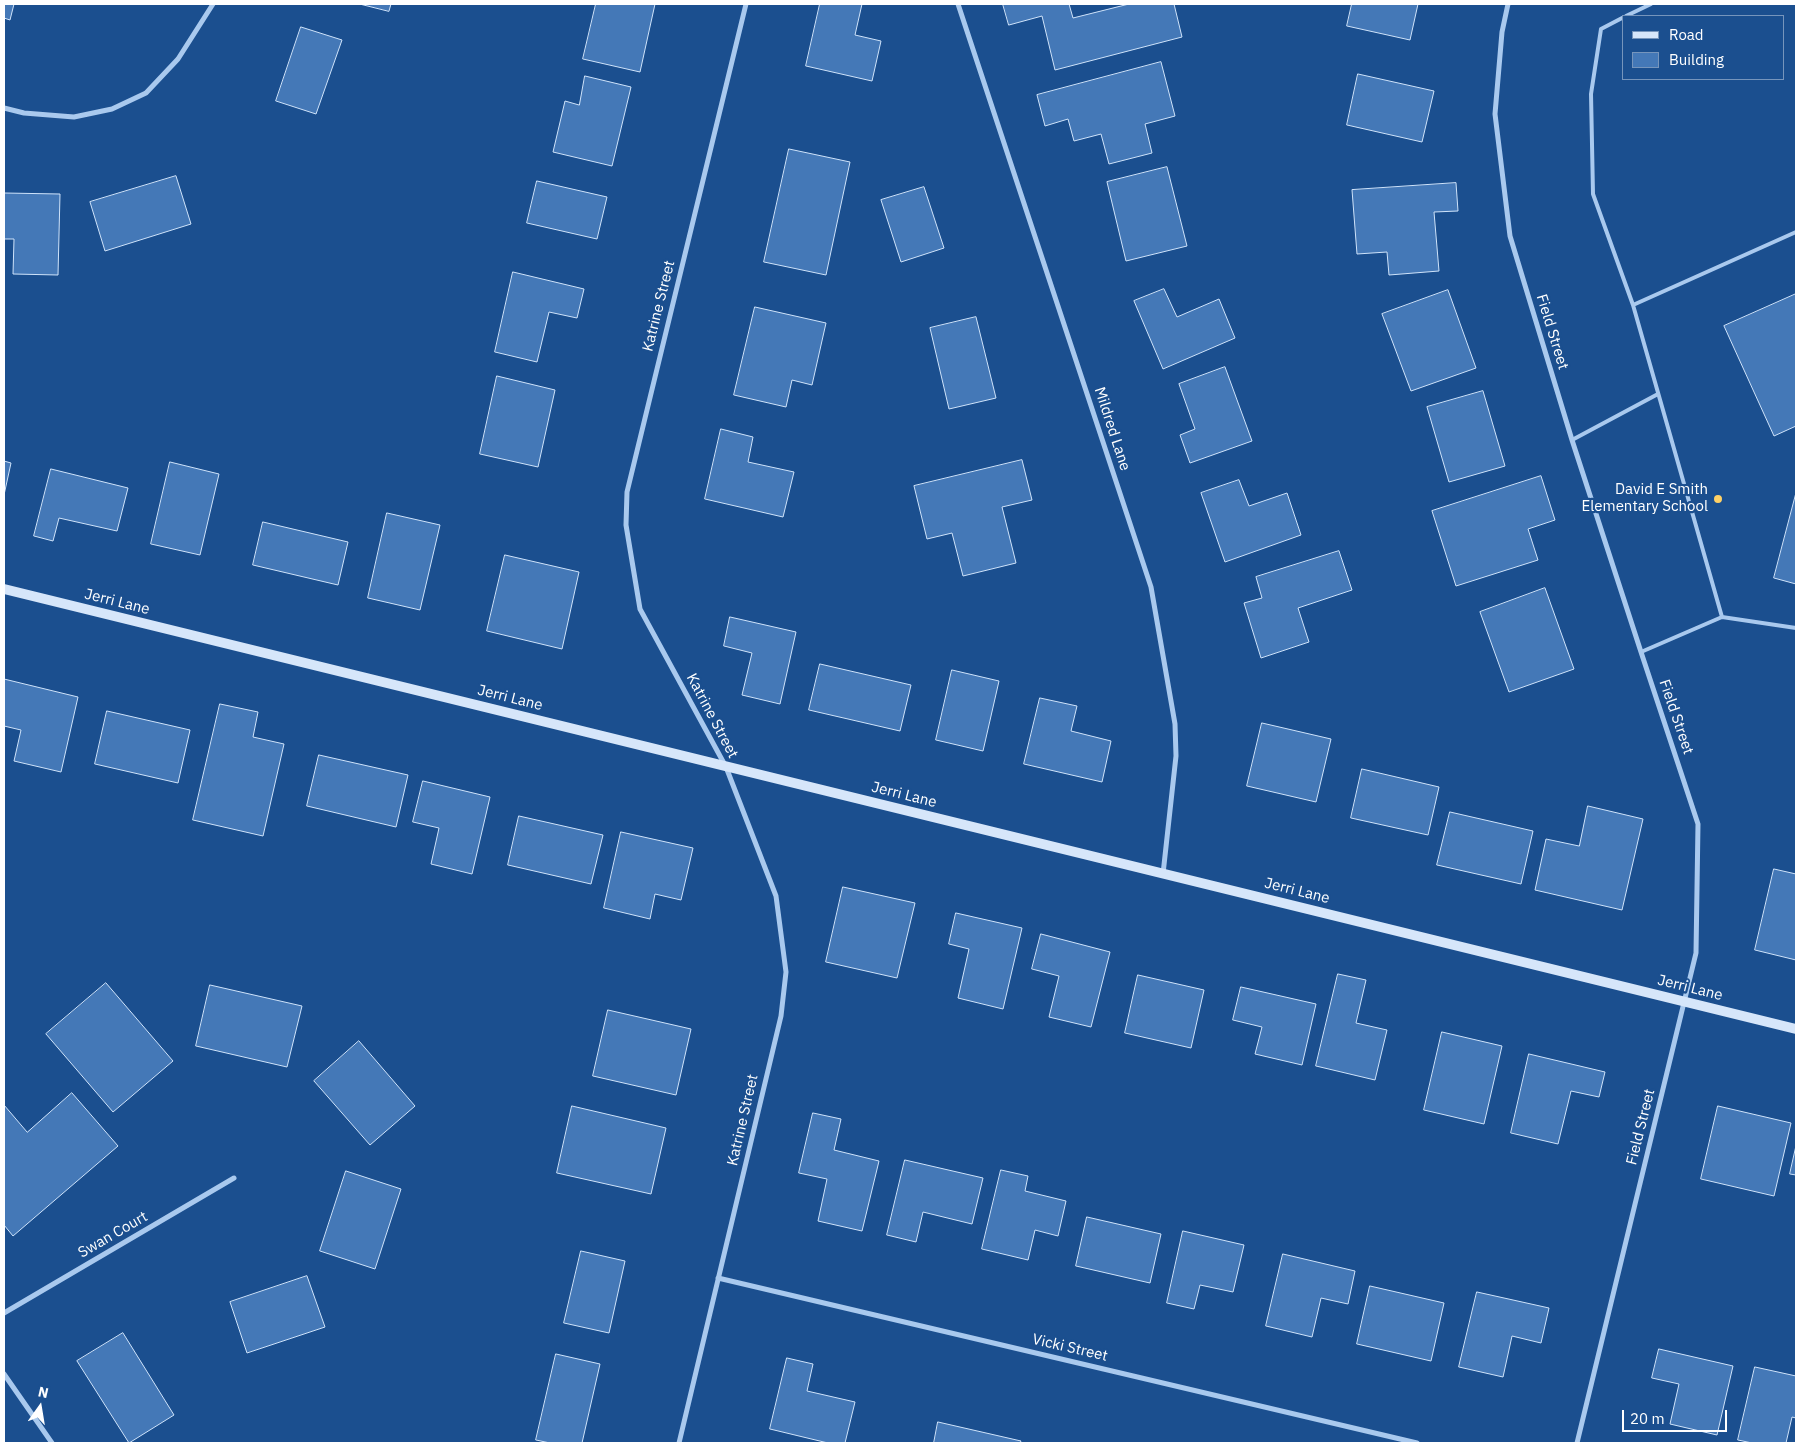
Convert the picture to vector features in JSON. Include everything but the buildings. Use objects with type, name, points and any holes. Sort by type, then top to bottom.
[{"type":"street","points":[[4,108],[24,113],[74,117],[112,109],[146,92],[178,59],[213,4]]},
{"type":"street","name":"Katrine Street","points":[[679,1443],[781,1016],[786,972],[776,896],[726,766],[640,608],[626,524],[626,500],[746,4]]},
{"type":"street","name":"Mildred Lane","points":[[958,4],[1151,587],[1176,724],[1176,756],[1163,874]]},
{"type":"street","name":"Field Street","points":[[1508,4],[1502,32],[1495,114],[1510,236],[1572,440],[1698,824],[1696,953],[1577,1443]]},
{"type":"street","name":"Jerri Lane","points":[[4,589],[1796,1029]]},
{"type":"street","name":"Swan Court","points":[[4,1313],[234,1178]]},
{"type":"street","name":"Vicki Street","points":[[718,1278],[1417,1443]]},
{"type":"street","points":[[4,1374],[52,1443]]},
{"type":"lane","points":[[1629,15],[1651,4]]},
{"type":"lane","points":[[1622,18],[1601,29],[1591,94],[1593,194],[1633,305],[1722,617]]},
{"type":"lane","points":[[1633,305],[1796,232]]},
{"type":"lane","points":[[1572,440],[1658,394]]},
{"type":"lane","points":[[1640,652],[1722,617],[1796,628]]},
{"type":"place","name":"David E Smith Elementary School","points":[[1718,499]]}]
